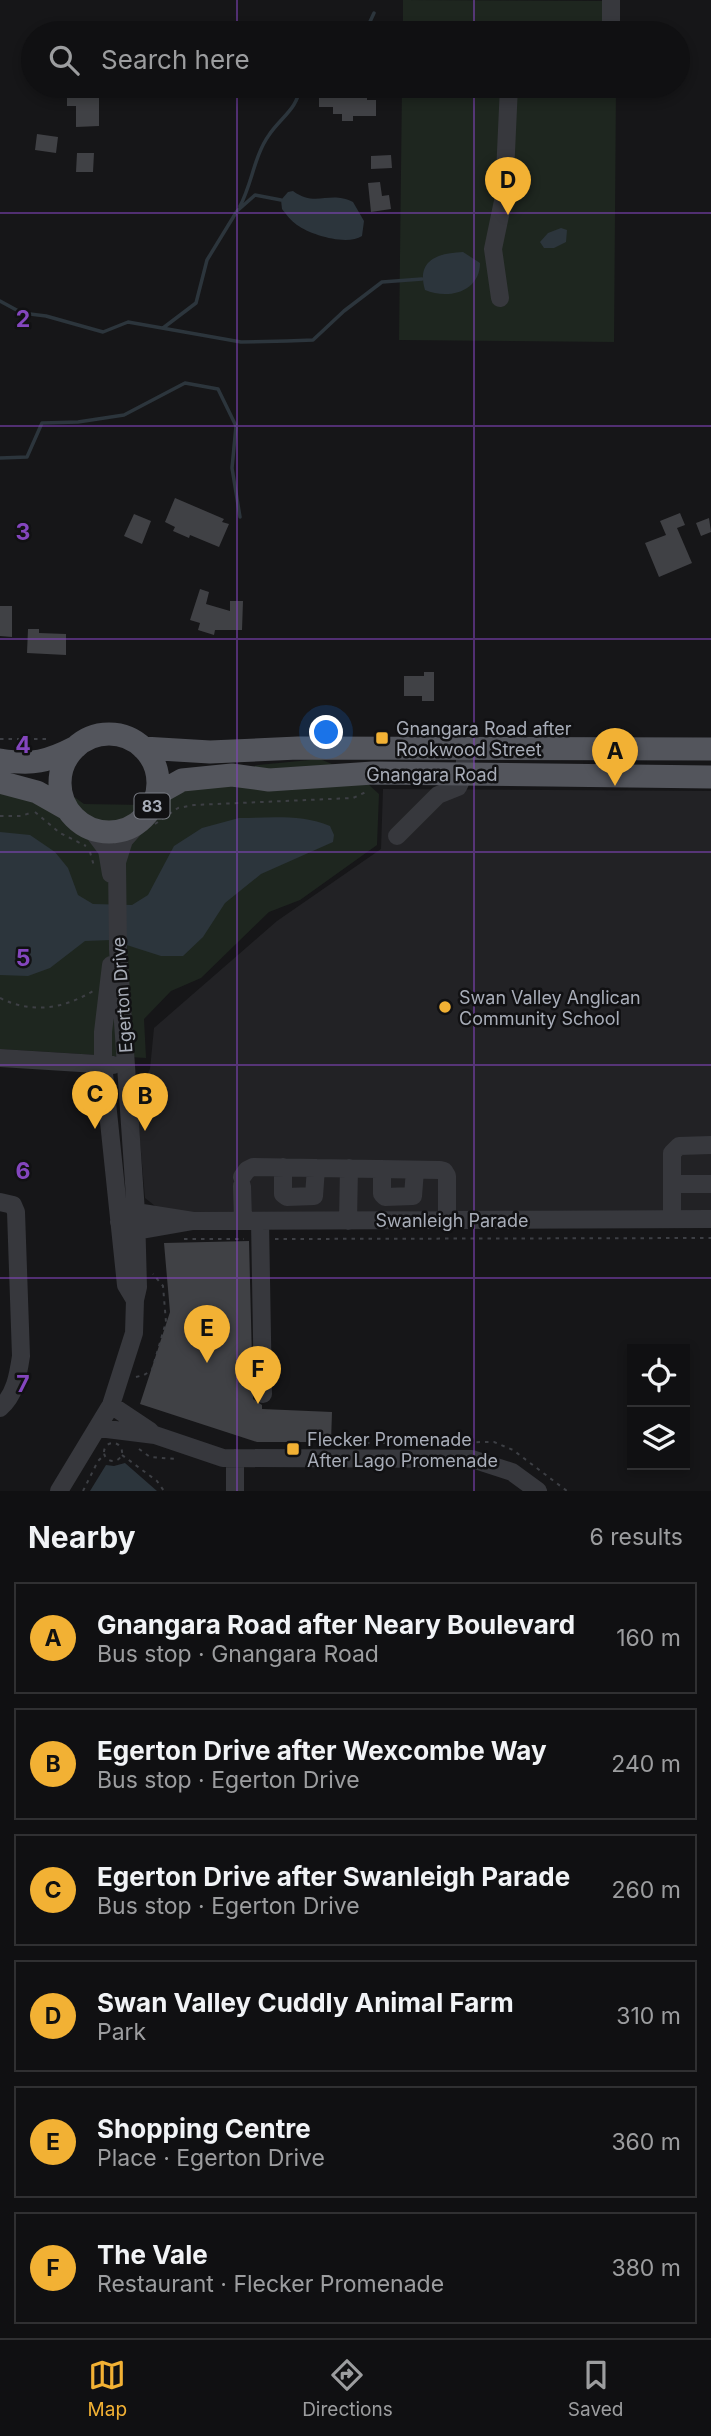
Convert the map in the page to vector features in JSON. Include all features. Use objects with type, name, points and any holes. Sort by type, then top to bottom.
[{"type":"main road","points":[[0,760],[17,763],[40,762],[77,740],[102,735],[117,735],[141,741]]},
{"type":"main road","points":[[67,809],[61,793],[60,776],[65,760],[77,740]]},
{"type":"main road","name":"Gnangara Road","points":[[141,741],[223,752],[298,748],[711,749]]},
{"type":"main road","name":"83","points":[[99,839],[109,832],[147,824],[157,794],[158,777],[153,761],[141,741]]},
{"type":"main road","name":"Gnangara Road","points":[[157,794],[182,780],[232,775],[269,780],[361,774],[711,777]]},
{"type":"main road","points":[[0,782],[37,792],[67,809],[99,839]]},
{"type":"street","points":[[611,0],[611,21]]},
{"type":"street","points":[[500,298],[493,249],[504,196],[508,98]]},
{"type":"street","points":[[397,836],[438,795],[458,787],[464,774],[466,748]]},
{"type":"street","name":"Egerton Drive","points":[[59,1491],[111,1405],[134,1333],[138,1287],[136,1212],[127,1065],[115,949],[115,895],[120,847],[147,824]]},
{"type":"street","name":"Egerton Drive","points":[[99,839],[110,861],[115,895]]},
{"type":"street","name":"Egerton Drive","points":[[115,949],[103,1032],[103,1064],[126,1285],[135,1300]]},
{"type":"street","points":[[0,1058],[127,1065]]},
{"type":"street","points":[[672,1219],[672,1153],[679,1146],[711,1145]]},
{"type":"street","points":[[263,1394],[255,1227],[242,1182],[247,1170],[253,1167],[283,1167],[440,1170],[446,1173],[447,1220]]},
{"type":"street","points":[[283,1167],[284,1194],[287,1197],[314,1196],[316,1168]]},
{"type":"street","points":[[348,1221],[349,1168]]},
{"type":"street","points":[[382,1169],[382,1194],[386,1197],[413,1196],[415,1170]]},
{"type":"street","points":[[673,1184],[711,1184]]},
{"type":"street","points":[[0,1202],[13,1205],[16,1212],[21,1356],[10,1400],[0,1408]]},
{"type":"street","points":[[119,1222],[136,1212]]},
{"type":"street","name":"Swanleigh Parade","points":[[136,1212],[255,1227],[348,1221],[711,1219]]},
{"type":"street","name":"Swanleigh Parade","points":[[136,1231],[193,1221]]},
{"type":"street","points":[[119,1222],[136,1231]]},
{"type":"street","points":[[111,1405],[155,1435]]},
{"type":"street","points":[[99,1428],[155,1435],[223,1458],[472,1459],[512,1472],[538,1491]]},
{"type":"street","points":[[235,1458],[235,1491]]},
{"type":"path","points":[[77,740],[111,727],[141,741]]},
{"type":"path","points":[[0,739],[54,739]]},
{"type":"path","points":[[182,780],[189,790],[192,806]]},
{"type":"path","points":[[147,824],[178,808],[353,798],[373,790]]},
{"type":"path","points":[[0,816],[32,812],[76,843],[99,839]]},
{"type":"path","points":[[0,998],[18,1006],[56,1007],[76,1002],[94,991]]},
{"type":"path","points":[[182,1239],[255,1227],[711,1238]]},
{"type":"path","points":[[121,1374],[137,1377],[152,1370],[162,1344],[166,1322],[164,1295],[162,1282],[151,1269]]},
{"type":"path","points":[[83,1491],[98,1461],[105,1455],[106,1447],[113,1443],[121,1447],[122,1455],[157,1481],[164,1491]]},
{"type":"path","points":[[105,1455],[112,1461],[122,1455]]},
{"type":"shaded area","points":[[403,0],[616,1],[616,21],[403,21]]},
{"type":"shaded area","points":[[402,98],[616,98],[614,342],[399,340]]},
{"type":"shaded area","points":[[293,191],[309,198],[337,198],[353,202],[364,221],[362,236],[339,240],[297,225],[282,209],[281,200],[288,192]]},
{"type":"shaded area","points":[[561,228],[567,230],[566,242],[554,248],[544,248],[540,242],[548,233]]},
{"type":"shaded area","points":[[463,252],[480,263],[479,273],[469,287],[443,294],[425,290],[424,272],[431,260],[445,254]]},
{"type":"shaded area","points":[[320,759],[358,775],[379,794],[377,845],[300,900],[269,912],[201,978],[171,991],[144,1019],[146,1058],[0,1049],[0,773],[62,788],[84,804],[145,805],[157,794],[213,776],[258,765]]},
{"type":"shaded area","name":"Swan Valley Anglican Community School","points":[[383,789],[711,791],[711,1210],[164,1213],[145,1198],[136,1095],[150,1069],[154,1028],[277,921],[381,849]]},
{"type":"shaded area","points":[[239,818],[285,818],[319,822],[330,826],[334,835],[333,842],[261,874],[225,903],[203,937],[183,956],[161,956],[111,940],[85,941],[50,968],[28,976],[0,975],[0,832],[30,835],[55,852],[68,868],[78,895],[93,904],[132,905],[148,895],[174,846],[202,828]]},
{"type":"shaded area","points":[[125,1463],[157,1491],[90,1491],[106,1465]]},
{"type":"building","points":[[67,98],[99,98],[99,126],[76,127],[76,106],[67,106]]},
{"type":"building","points":[[319,98],[367,98],[376,100],[376,116],[353,116],[353,121],[342,121],[342,114],[333,114],[333,107],[319,107]]},
{"type":"building","points":[[37,134],[58,137],[56,153],[35,150]]},
{"type":"building","points":[[77,153],[94,153],[93,172],[76,172]]},
{"type":"building","points":[[391,155],[392,168],[371,169],[371,156]]},
{"type":"building","points":[[380,182],[382,196],[389,195],[391,209],[371,212],[368,183]]},
{"type":"building","points":[[175,498],[224,519],[222,522],[229,524],[219,547],[173,531],[175,527],[165,522]]},
{"type":"building","points":[[680,513],[685,525],[677,528],[692,563],[659,577],[645,543],[666,535],[660,521]]},
{"type":"building","points":[[134,514],[151,521],[142,544],[124,536]]},
{"type":"building","points":[[709,518],[711,532],[701,536],[696,523]]},
{"type":"building","points":[[200,589],[209,592],[206,604],[230,611],[230,601],[243,601],[242,630],[215,630],[214,635],[198,630],[200,623],[190,620]]},
{"type":"building","points":[[0,606],[12,606],[12,637],[0,636]]},
{"type":"building","points":[[28,629],[39,629],[39,633],[66,634],[66,655],[27,653]]},
{"type":"building","points":[[424,672],[434,672],[434,701],[422,701],[422,696],[404,696],[404,676],[424,676]]},
{"type":"building","points":[[249,1241],[253,1399],[262,1405],[262,1409],[332,1412],[331,1442],[257,1442],[140,1404],[170,1312],[164,1243]]},
{"type":"waterway","points":[[370,21],[374,13]]},
{"type":"waterway","points":[[240,206],[264,143],[297,98]]},
{"type":"waterway","points":[[163,328],[196,303],[207,260],[237,211],[255,195],[281,200]]},
{"type":"waterway","points":[[0,301],[22,313],[46,316],[103,332],[128,322],[241,342],[313,340],[344,311],[382,282],[422,279]]},
{"type":"waterway","points":[[0,458],[27,457],[42,423],[78,422],[124,415],[185,383],[218,389],[236,426],[232,468],[240,517]]},
{"type":"place","name":"Swan Valley Cuddly Animal Farm","points":[[508,215]]},
{"type":"place","name":"Gnangara Road after Rookwood Street","points":[[382,738]]},
{"type":"place","name":"Gnangara Road after Neary Boulevard","points":[[615,786]]},
{"type":"place","name":"Swan Valley Anglican Community School","points":[[445,1007]]},
{"type":"place","name":"Egerton Drive after Swanleigh Parade","points":[[95,1129]]},
{"type":"place","name":"Egerton Drive after Wexcombe Way","points":[[145,1131]]},
{"type":"place","name":"Shopping Centre","points":[[207,1363]]},
{"type":"place","name":"The Vale","points":[[258,1404]]},
{"type":"place","name":"Flecker Promenade After Lago Promenade","points":[[293,1449]]}]
